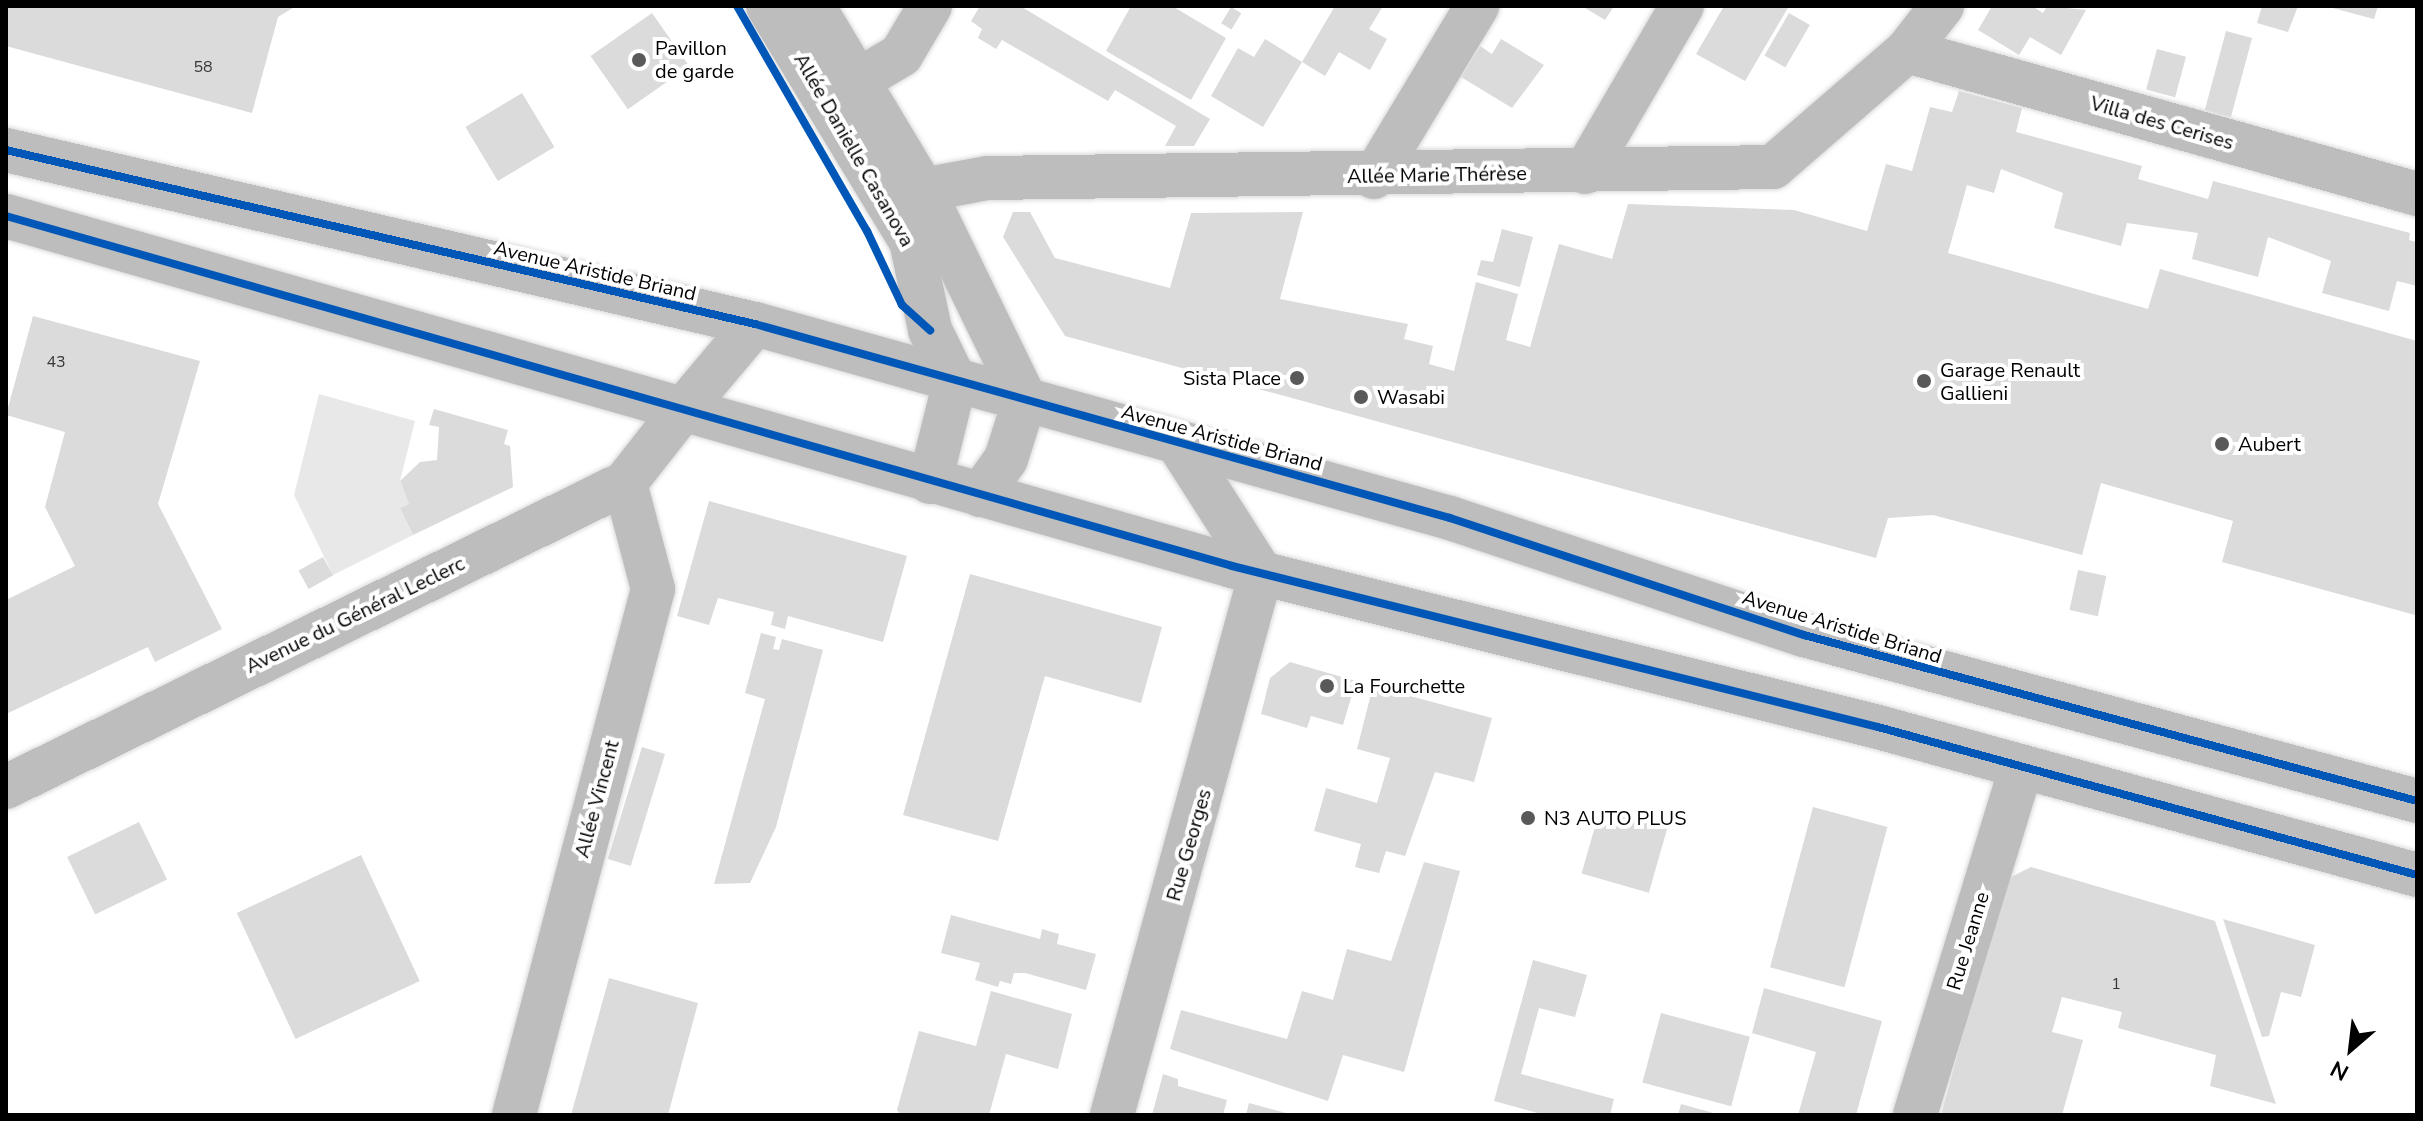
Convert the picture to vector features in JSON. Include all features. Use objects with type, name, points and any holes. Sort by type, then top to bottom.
[{"type":"main road","name":"Allée Danielle Casanova","points":[[768,6],[911,241],[930,330],[955,381]]},
{"type":"main road","name":"Allée Danielle Casanova","points":[[813,6],[923,190],[1025,399]]},
{"type":"main road","points":[[859,80],[901,55],[930,6]]},
{"type":"main road","points":[[1374,177],[1477,6]]},
{"type":"main road","points":[[1585,172],[1682,6]]},
{"type":"main road","name":"Allée Marie Thérèse","points":[[879,188],[923,190],[988,178],[1374,177],[1773,167],[1907,51],[1942,6]]},
{"type":"main road","name":"Villa des Cerises","points":[[1907,51],[2417,194]]},
{"type":"main road","name":"Avenue Aristide Briand","points":[[6,150],[755,324],[1179,445],[1450,518],[1804,635],[2417,801]]},
{"type":"main road","points":[[6,216],[680,413],[1261,573],[2021,768],[2417,875]]},
{"type":"main road","name":"Avenue du Général Leclerc","points":[[6,787],[625,483],[755,324]]},
{"type":"main road","points":[[930,482],[955,381]]},
{"type":"main road","points":[[980,495],[1006,459],[1025,399]]},
{"type":"main road","points":[[1179,445],[1261,573]]},
{"type":"main road","name":"Allée Vincent","points":[[514,1115],[653,589],[625,483]]},
{"type":"main road","name":"Rue Georges","points":[[1112,1115],[1261,573]]},
{"type":"main road","name":"Rue Jeanne","points":[[1915,1115],[2021,768]]},
{"type":"shaded area","points":[[319,394],[415,421],[400,481],[409,504],[400,508],[413,535],[333,575],[294,495]]},
{"type":"building","points":[[6,6],[296,6],[278,17],[252,113],[6,46]]},
{"type":"building","points":[[980,6],[1020,6],[1210,119],[1194,146],[1165,146],[1176,126],[1115,90],[1108,101],[1002,40],[996,49],[978,38],[982,29],[971,21]]},
{"type":"building","points":[[1131,6],[1172,6],[1226,38],[1191,100],[1106,51]]},
{"type":"building","points":[[1335,6],[1383,6],[1369,29],[1387,39],[1370,70],[1339,52],[1325,76],[1302,62]]},
{"type":"building","points":[[1582,6],[1614,6],[1605,20]]},
{"type":"building","points":[[1724,6],[1789,6],[1745,81],[1696,54]]},
{"type":"building","points":[[1992,6],[2032,6],[2043,13],[2047,6],[2086,10],[2061,55],[2030,37],[2019,55],[1978,30]]},
{"type":"building","points":[[2262,6],[2298,6],[2288,32],[2257,23]]},
{"type":"building","points":[[2325,6],[2378,6],[2374,19]]},
{"type":"building","points":[[1231,7],[1241,13],[1232,29],[1221,23]]},
{"type":"building","name":"Pavillon de garde","points":[[652,13],[689,66],[628,109],[591,56]]},
{"type":"building","points":[[1789,13],[1810,25],[1785,67],[1764,55]]},
{"type":"building","points":[[2226,31],[2252,38],[2231,117],[2205,110]]},
{"type":"building","points":[[1265,39],[1302,62],[1263,127],[1211,96],[1238,48],[1254,57]]},
{"type":"building","points":[[1501,39],[1544,65],[1512,108],[1461,77],[1480,46],[1492,54]]},
{"type":"building","points":[[2157,49],[2186,57],[2175,97],[2146,90]]},
{"type":"building","points":[[1959,91],[2022,108],[2016,132],[2142,166],[2138,179],[2208,199],[2213,181],[2410,233],[2409,240],[2417,242],[2417,286],[2397,281],[2389,311],[2322,293],[2331,261],[2268,237],[2258,277],[2192,259],[2198,233],[2127,223],[2121,246],[2054,228],[2063,193],[2001,169],[1994,193],[1967,185],[1948,253],[2148,309],[2160,269],[2417,341],[2415,615],[2222,562],[2233,521],[2101,483],[2082,555],[1933,515],[1888,518],[1876,558],[1065,336],[1003,237],[1013,212],[1030,212],[1055,258],[1170,288],[1191,213],[1303,212],[1280,299],[1408,324],[1404,339],[1433,346],[1429,364],[1454,371],[1476,282],[1518,294],[1506,340],[1530,347],[1559,244],[1612,259],[1628,204],[1794,210],[1867,231],[1886,164],[1912,171],[1930,107],[1952,112]]},
{"type":"building","points":[[522,93],[554,147],[498,181],[465,127]]},
{"type":"building","points":[[1502,229],[1533,237],[1520,287],[1477,275],[1481,260],[1493,262]]},
{"type":"building","points":[[33,316],[200,361],[158,504],[222,629],[155,662],[148,647],[6,714],[6,600],[75,566],[45,507],[65,432],[6,415]]},
{"type":"building","points":[[434,409],[508,430],[504,444],[510,446],[513,487],[413,535],[400,508],[409,504],[400,481],[420,462],[437,460],[439,427],[429,425]]},
{"type":"building","points":[[709,501],[907,556],[883,642],[788,616],[785,629],[771,625],[774,612],[718,598],[709,625],[677,616]]},
{"type":"building","points":[[323,557],[333,575],[309,589],[299,571]]},
{"type":"building","points":[[2078,570],[2106,576],[2098,616],[2069,610]]},
{"type":"building","points":[[970,574],[1162,627],[1141,703],[1045,676],[998,841],[903,815]]},
{"type":"building","points":[[761,633],[776,637],[773,649],[779,650],[782,639],[823,650],[776,827],[750,883],[714,884],[765,699],[745,693]]},
{"type":"building","points":[[1290,662],[1356,681],[1343,725],[1311,716],[1307,728],[1261,714],[1270,678]]},
{"type":"building","points":[[1373,686],[1492,718],[1474,782],[1435,772],[1405,856],[1386,851],[1379,873],[1355,867],[1361,844],[1314,831],[1326,788],[1377,803],[1390,758],[1357,749]]},
{"type":"building","points":[[642,747],[665,754],[631,866],[608,859]]},
{"type":"building","points":[[1813,807],[1887,827],[1844,987],[1770,967]]},
{"type":"building","points":[[1600,809],[1667,828],[1649,893],[1582,873]]},
{"type":"building","points":[[139,822],[167,880],[95,915],[67,857]]},
{"type":"building","points":[[361,855],[420,981],[296,1039],[237,913]]},
{"type":"building","points":[[1424,862],[1460,871],[1404,1072],[1343,1055],[1328,1101],[1170,1049],[1181,1010],[1287,1039],[1302,991],[1333,1000],[1347,949],[1391,961]]},
{"type":"building","points":[[2031,867],[2215,921],[2276,1104],[2210,1086],[2216,1055],[2118,1028],[2122,1012],[2062,997],[2052,1032],[2083,1040],[2062,1115],[1941,1115],[2005,880]]},
{"type":"building","points":[[951,915],[1040,939],[1042,929],[1059,934],[1057,944],[1096,954],[1086,990],[1025,973],[1014,973],[1011,984],[1000,981],[998,987],[975,980],[980,963],[941,953]]},
{"type":"building","points":[[2223,919],[2315,945],[2301,997],[2281,992],[2269,1036],[2262,1037]]},
{"type":"building","points":[[1533,960],[1587,975],[1575,1017],[1539,1008],[1521,1074],[1614,1099],[1610,1115],[1545,1115],[1494,1101]]},
{"type":"building","points":[[609,978],[698,1003],[668,1115],[571,1115]]},
{"type":"building","points":[[1764,988],[1882,1021],[1856,1115],[1798,1115],[1816,1052],[1752,1033]]},
{"type":"building","points":[[991,991],[1072,1014],[1058,1069],[1006,1054],[989,1115],[901,1115],[897,1110],[919,1031],[976,1046]]},
{"type":"building","points":[[1661,1013],[1750,1037],[1731,1106],[1642,1083]]},
{"type":"building","points":[[1163,1074],[1178,1079],[1178,1086],[1227,1100],[1223,1115],[1152,1115]]},
{"type":"building","points":[[1249,1103],[1290,1114],[1290,1115],[1246,1115]]},
{"type":"building","points":[[1681,1104],[1717,1114],[1717,1115],[1678,1115]]},
{"type":"cycle path","points":[[737,6],[867,231],[902,305],[930,330]]},
{"type":"cycle path","points":[[6,150],[755,324],[1450,518],[1804,635],[2417,801]]},
{"type":"cycle path","points":[[6,216],[1232,566],[1878,727],[2417,875]]},
{"type":"place","name":"Pavillon de garde","points":[[639,60]]},
{"type":"place","name":"Sista Place","points":[[1297,378]]},
{"type":"place","name":"Garage Renault Gallieni","points":[[1924,381]]},
{"type":"place","name":"Wasabi","points":[[1361,397]]},
{"type":"place","name":"Aubert","points":[[2222,444]]},
{"type":"place","name":"La Fourchette","points":[[1327,686]]},
{"type":"place","name":"N3 AUTO PLUS","points":[[1528,818]]}]
